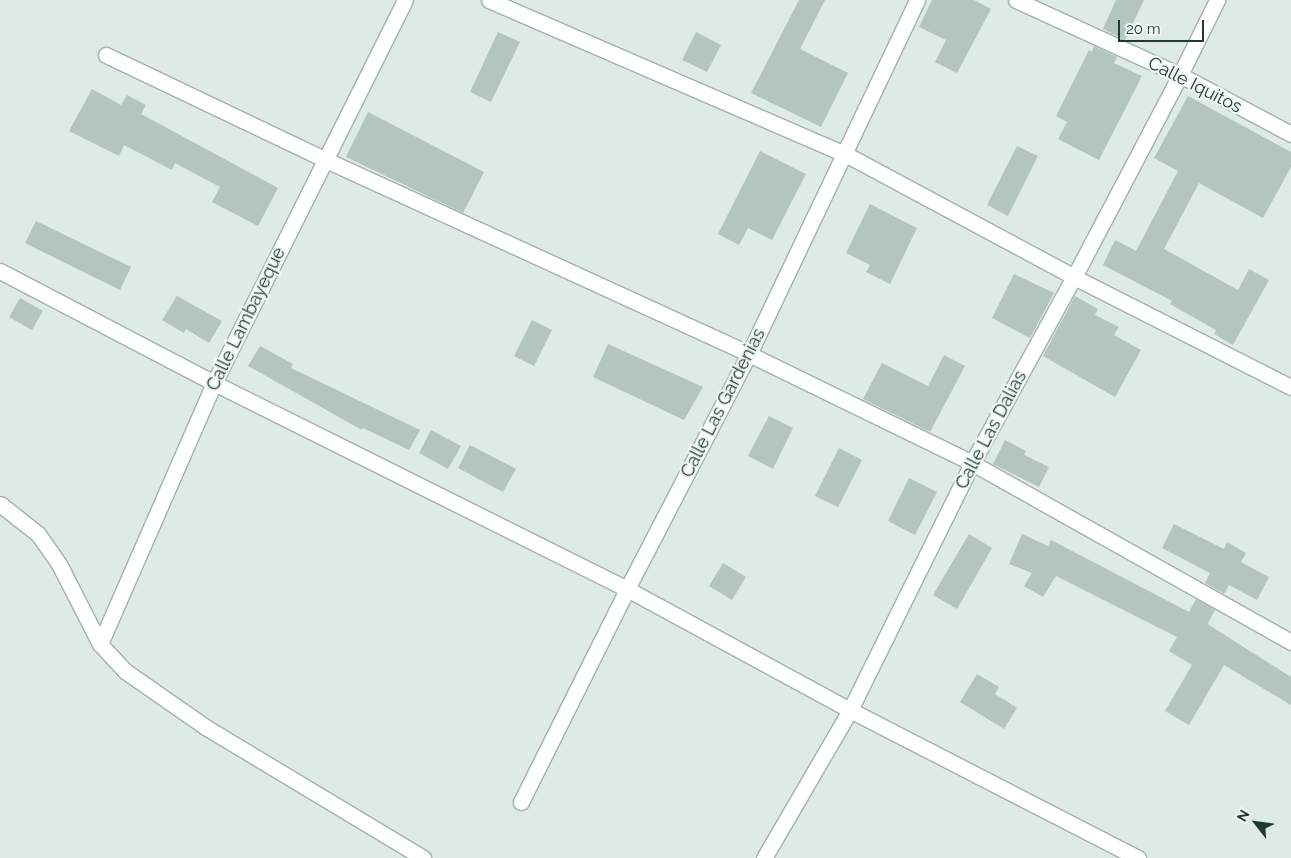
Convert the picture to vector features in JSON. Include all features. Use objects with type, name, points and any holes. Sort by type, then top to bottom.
[{"type":"street","name":"Calle Lambayeque","points":[[100,644],[214,383],[405,0]]},
{"type":"street","points":[[489,0],[845,154],[1074,277],[1291,386]]},
{"type":"street","name":"Calle Las Gardenias","points":[[521,802],[627,589],[749,354],[917,0]]},
{"type":"street","name":"Calle Iquitos","points":[[1016,0],[1180,75],[1291,134]]},
{"type":"street","name":"Calle Las Dalias","points":[[764,858],[850,710],[972,464],[1074,277],[1180,75],[1217,0]]},
{"type":"street","points":[[106,55],[326,160],[749,354],[972,464],[1291,642]]},
{"type":"street","points":[[0,271],[214,383],[627,589],[850,710],[1138,858]]},
{"type":"street","points":[[0,504],[38,534],[59,564],[100,644],[124,671],[207,728],[423,858]]},
{"type":"building","points":[[799,0],[825,0],[800,49],[848,73],[821,127],[751,93]]},
{"type":"building","points":[[932,0],[974,0],[991,9],[957,73],[935,62],[946,40],[919,27]]},
{"type":"building","points":[[1116,0],[1144,0],[1125,40],[1103,29]]},
{"type":"building","points":[[498,32],[520,42],[491,102],[470,92]]},
{"type":"building","points":[[696,32],[721,45],[707,72],[682,60]]},
{"type":"building","points":[[1094,46],[1117,57],[1114,63],[1142,76],[1099,160],[1058,139],[1067,122],[1056,116],[1089,50],[1092,52]]},
{"type":"building","points":[[92,89],[121,105],[127,95],[146,105],[141,114],[278,188],[258,226],[212,202],[220,187],[175,163],[172,170],[124,145],[119,156],[69,131]]},
{"type":"building","points":[[1188,96],[1291,152],[1291,167],[1263,218],[1199,183],[1164,249],[1238,290],[1249,269],[1269,280],[1233,345],[1214,334],[1216,330],[1170,304],[1172,301],[1103,265],[1115,240],[1136,251],[1178,171],[1154,158]]},
{"type":"building","points":[[368,112],[484,172],[463,213],[346,157]]},
{"type":"building","points":[[1017,146],[1038,156],[1008,216],[987,205]]},
{"type":"building","points":[[760,151],[806,174],[772,240],[748,228],[739,245],[718,234]]},
{"type":"building","points":[[870,204],[917,228],[890,284],[866,272],[870,265],[846,253]]},
{"type":"building","points":[[36,221],[131,267],[120,290],[25,243]]},
{"type":"building","points":[[1014,274],[1054,293],[1030,338],[992,318]]},
{"type":"building","points":[[177,296],[222,321],[209,343],[186,329],[184,333],[162,320]]},
{"type":"building","points":[[1075,296],[1098,309],[1095,315],[1119,327],[1114,335],[1141,350],[1115,397],[1043,356]]},
{"type":"building","points":[[20,298],[43,311],[32,330],[9,317]]},
{"type":"building","points":[[532,320],[552,330],[534,366],[514,356]]},
{"type":"building","points":[[608,344],[703,387],[684,420],[593,377]]},
{"type":"building","points":[[260,346],[293,364],[291,368],[420,430],[409,450],[363,428],[362,430],[248,366]]},
{"type":"building","points":[[944,355],[965,366],[930,432],[863,399],[882,363],[928,386]]},
{"type":"building","points":[[769,416],[793,428],[773,469],[748,456]]},
{"type":"building","points":[[431,430],[461,446],[448,469],[419,453]]},
{"type":"building","points":[[1005,440],[1026,451],[1024,455],[1049,467],[1039,487],[993,464]]},
{"type":"building","points":[[470,445],[516,469],[503,492],[458,468]]},
{"type":"building","points":[[839,448],[862,460],[838,507],[815,496]]},
{"type":"building","points":[[909,478],[937,492],[915,535],[888,521]]},
{"type":"building","points":[[1174,524],[1224,549],[1227,542],[1246,553],[1241,562],[1269,577],[1257,600],[1229,585],[1224,594],[1205,583],[1210,573],[1162,548]]},
{"type":"building","points":[[969,534],[992,548],[957,609],[933,595]]},
{"type":"building","points":[[1022,534],[1048,546],[1051,540],[1189,612],[1196,599],[1215,610],[1208,623],[1209,625],[1291,677],[1291,705],[1224,665],[1189,725],[1165,711],[1192,665],[1169,651],[1177,637],[1056,576],[1043,597],[1024,586],[1032,573],[1009,564]]},
{"type":"building","points":[[723,563],[746,577],[732,600],[709,586]]},
{"type":"building","points":[[977,674],[999,687],[995,694],[1017,708],[1004,729],[960,702]]}]
